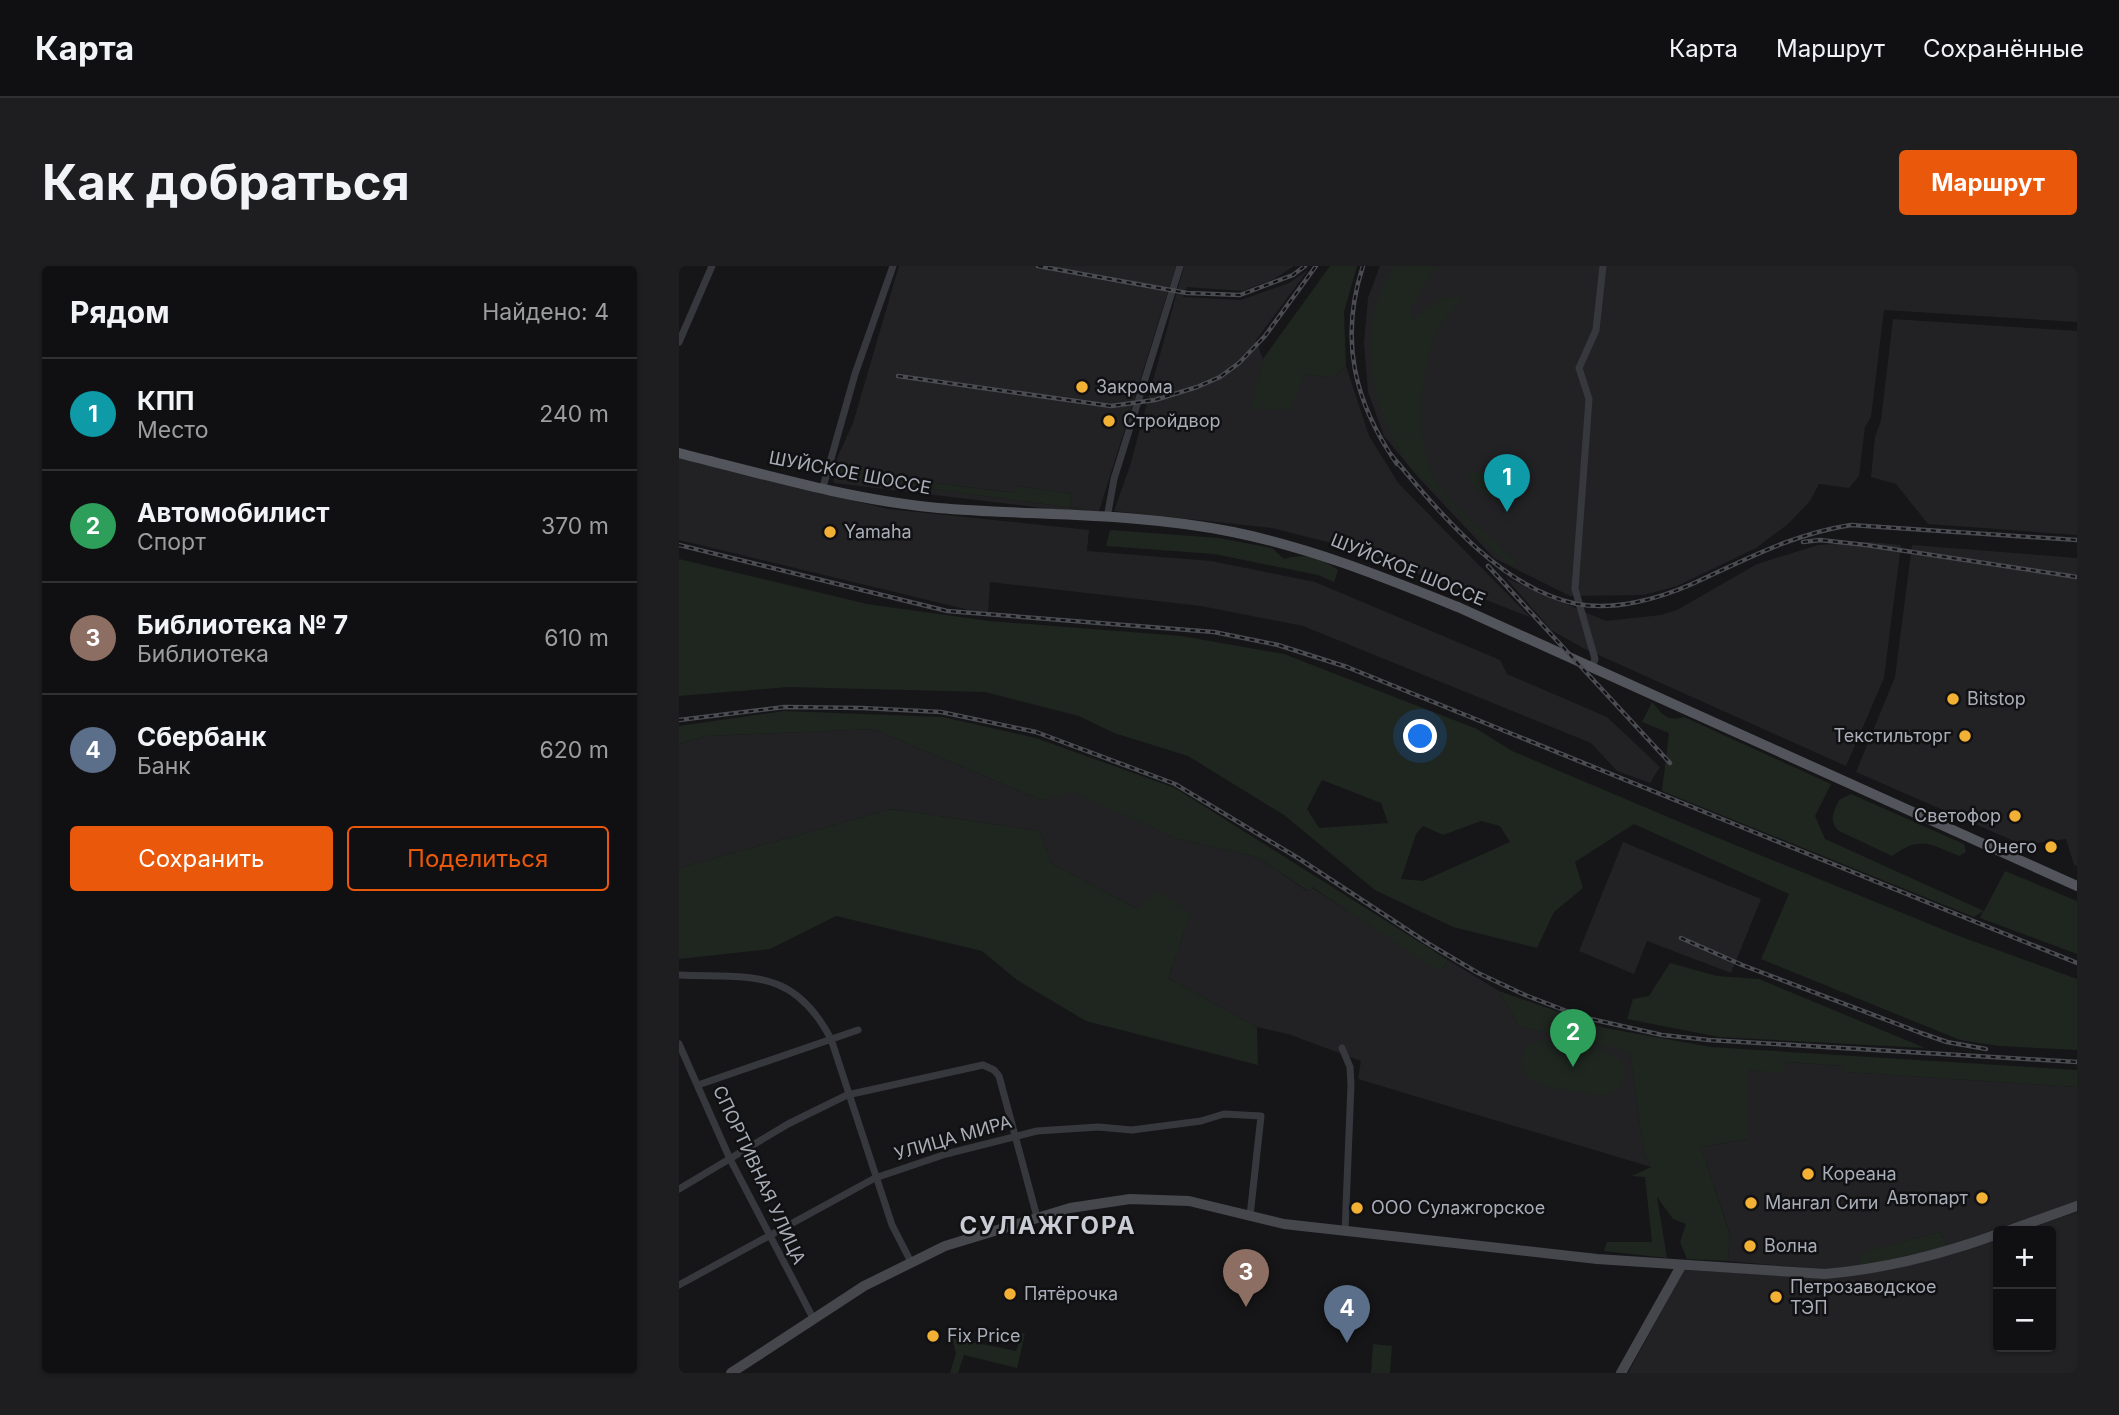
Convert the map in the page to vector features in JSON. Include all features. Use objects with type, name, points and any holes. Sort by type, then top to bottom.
[{"type":"main road","name":"ШУЙСКОЕ ШОССЕ","points":[[679,453],[823,487],[936,508],[1107,519],[1229,531],[1301,547],[1373,572],[1592,667],[2077,886]]},
{"type":"main road","points":[[731,1373],[813,1318],[911,1262],[977,1235],[1037,1217],[1130,1199],[1189,1201],[1284,1224],[1585,1257],[1681,1266],[1825,1274],[1856,1271],[1967,1245],[1993,1236]]},
{"type":"main road","points":[[2021,1226],[2077,1206]]},
{"type":"main road","points":[[1621,1373],[1681,1266]]},
{"type":"street","points":[[679,342],[712,266]]},
{"type":"street","points":[[823,487],[855,374],[893,266]]},
{"type":"street","points":[[1107,519],[1114,479],[1180,266]]},
{"type":"street","points":[[1592,667],[1595,659],[1575,589],[1590,399],[1579,368],[1596,330],[1603,266]]},
{"type":"street","points":[[679,975],[746,978],[779,984],[788,987],[817,1014],[831,1039],[892,1225],[911,1262]]},
{"type":"street","points":[[698,1085],[858,1030]]},
{"type":"street","name":"СПОРТИВНАЯ УЛИЦА","points":[[679,1044],[730,1159],[813,1318]]},
{"type":"street","points":[[1342,1048],[1350,1067],[1345,1231]]},
{"type":"street","points":[[679,1189],[788,1124],[848,1095],[975,1066],[995,1070],[999,1076],[1037,1217]]},
{"type":"street","name":"УЛИЦА МИРА","points":[[679,1285],[875,1178],[946,1154],[1051,1130],[1132,1130],[1201,1121],[1224,1114],[1261,1116],[1250,1216]]},
{"type":"shaded area","points":[[899,266],[1176,266],[1099,511],[1094,514],[834,483],[833,475],[838,456],[853,423]],"holes":[[[845,462],[878,476],[1016,493],[1017,486],[1072,494],[1070,506],[1088,510],[836,476]]]},
{"type":"shaded area","points":[[1184,266],[1294,266],[1274,279],[1242,291],[1187,287],[1183,297],[1241,300],[1289,283],[1308,270],[1256,340],[1263,359],[1252,409],[1305,374],[1332,378],[1346,366],[1369,436],[1399,484],[1530,617],[1355,549],[1272,528],[1114,511],[1130,466]]},
{"type":"shaded area","points":[[1330,266],[1357,266],[1344,312],[1346,366],[1332,378],[1305,374],[1289,410],[1251,409],[1263,359]]},
{"type":"shaded area","points":[[1380,266],[2077,266],[2077,322],[1884,310],[1871,417],[1865,427],[1859,476],[1849,488],[1819,484],[1810,501],[1788,524],[1756,548],[1677,586],[1644,595],[1570,596],[1494,558],[1418,477],[1384,436],[1368,392],[1364,343],[1368,298]]},
{"type":"shaded area","points":[[1395,266],[1436,266],[1410,309],[1413,319],[1443,297],[1464,299],[1450,312],[1439,328],[1427,362],[1422,404],[1424,445],[1428,463],[1443,491],[1461,512],[1514,560],[1512,566],[1483,541],[1413,470],[1386,423],[1377,397],[1370,342],[1374,315],[1382,290]]},
{"type":"shaded area","points":[[1893,319],[2077,331],[2077,535],[1928,524],[1896,484],[1871,477]]},
{"type":"shaded area","points":[[679,458],[888,509],[1089,530],[1087,551],[1211,561],[1315,582],[1500,660],[1507,674],[1607,717],[1660,767],[1650,783],[1617,771],[1591,743],[1303,626],[1201,606],[990,582],[988,613],[973,611],[679,540]]},
{"type":"shaded area","points":[[838,462],[845,462],[878,476],[1015,493],[1017,486],[1072,494],[1070,506],[1089,510],[835,476]]},
{"type":"shaded area","points":[[1473,472],[1492,475],[1501,482],[1499,497],[1489,496],[1477,489],[1467,477]]},
{"type":"shaded area","points":[[1110,530],[1219,538],[1272,548],[1284,559],[1312,557],[1338,570],[1334,582],[1318,575],[1214,554],[1106,546]]},
{"type":"shaded area","points":[[1870,542],[1901,545],[1884,678],[1846,766],[1583,648],[1551,630],[1506,578],[1606,621],[1661,615],[1677,610],[1757,564],[1818,545]]},
{"type":"shaded area","points":[[1912,545],[2077,558],[2077,866],[2074,865],[2066,839],[2023,845],[1856,772],[1895,677]]},
{"type":"shaded area","points":[[679,559],[867,604],[989,621],[1182,636],[1284,654],[1477,729],[1512,751],[1701,831],[1959,936],[2077,979],[2077,1050],[1999,1046],[1960,1040],[1761,959],[1789,894],[1634,824],[1575,862],[1583,888],[1554,912],[1537,948],[1453,927],[1375,890],[1284,815],[1188,756],[1114,733],[1079,716],[985,692],[788,687],[679,696]],"holes":[[[1322,780],[1381,803],[1388,823],[1319,828],[1307,809]],[[1481,821],[1500,826],[1510,842],[1423,881],[1401,879],[1416,834],[1423,826],[1443,835]]]},
{"type":"shaded area","points":[[1652,702],[1668,718],[1684,717],[1831,784],[1815,816],[1825,839],[1984,911],[2005,871],[2077,901],[2077,954],[1980,918],[1983,911],[1974,917],[1662,791],[1669,733],[1642,722]]},
{"type":"shaded area","points":[[784,711],[943,717],[1036,738],[1175,788],[1448,960],[1440,972],[1312,887],[1308,891],[1257,857],[1175,838],[1072,792],[1041,800],[873,729],[707,736],[679,744],[679,726]]},
{"type":"shaded area","points":[[873,729],[1041,800],[1072,791],[1175,838],[1257,857],[1307,891],[1311,887],[1441,971],[1448,960],[1499,991],[1519,1026],[1630,1051],[1644,1154],[1651,1167],[1358,1079],[1361,1061],[1288,1034],[1257,1027],[1168,978],[1191,913],[1137,909],[1051,863],[1040,831],[892,809],[679,868],[679,744],[707,736]]},
{"type":"shaded area","points":[[1851,794],[1964,844],[1966,852],[1959,856],[1933,845],[1918,844],[1902,849],[1892,856],[1839,831],[1833,820],[1834,812],[1839,800]]},
{"type":"shaded area","points":[[892,809],[1040,831],[1051,863],[1137,909],[1157,891],[1191,913],[1168,978],[1257,1027],[1258,1065],[1086,1021],[1017,980],[982,951],[836,916],[770,949],[679,959],[679,868]]},
{"type":"shaded area","points":[[1623,842],[1761,899],[1731,973],[1647,941],[1634,974],[1579,951]]},
{"type":"shaded area","points":[[1670,963],[1717,976],[1759,979],[1925,1048],[1719,1037],[1627,1019],[1633,999],[1649,996]]},
{"type":"shaded area","points":[[1499,991],[1605,1028],[1711,1047],[2077,1070],[2077,1087],[1845,1072],[1845,1066],[1786,1062],[1782,1074],[1748,1070],[1748,1139],[1701,1147],[1730,1235],[1728,1261],[1687,1259],[1680,1242],[1686,1224],[1673,1219],[1657,1197],[1667,1258],[1604,1251],[1607,1242],[1652,1242],[1645,1177],[1632,1176],[1651,1167],[1644,1154],[1630,1052],[1519,1026]]},
{"type":"shaded area","points":[[1546,1039],[1594,1048],[1612,1055],[1625,1070],[1623,1081],[1616,1090],[1599,1096],[1532,1081],[1522,1068],[1523,1054],[1531,1045]]},
{"type":"shaded area","points":[[1785,1062],[1845,1066],[1846,1072],[2077,1087],[2077,1201],[2005,1226],[1993,1226],[1993,1230],[1948,1246],[1940,1232],[1866,1251],[1855,1268],[1827,1270],[1728,1261],[1730,1234],[1701,1147],[1748,1139],[1747,1070],[1781,1073]]},
{"type":"shaded area","points":[[2077,1212],[2077,1373],[1628,1373],[1684,1270],[1828,1278],[1881,1271],[1993,1241],[1993,1352],[2056,1352],[2056,1226],[2037,1226]]},
{"type":"shaded area","points":[[1940,1232],[1948,1246],[1855,1268],[1865,1251]]},
{"type":"shaded area","points":[[1022,1333],[1025,1334],[1017,1368],[964,1355],[958,1373],[950,1373],[956,1353],[952,1338],[1016,1351]]},
{"type":"shaded area","points":[[1373,1344],[1392,1346],[1390,1373],[1371,1373]]},
{"type":"railway","points":[[1038,266],[1187,293],[1240,295],[1293,275],[1305,266]]},
{"type":"railway","points":[[898,376],[1111,406],[1155,400],[1220,377],[1239,363],[1265,336],[1316,266]]},
{"type":"railway","points":[[1363,266],[1352,319],[1355,369],[1370,417],[1397,464]]},
{"type":"railway","points":[[1392,456],[1451,524],[1497,565],[1522,582],[1549,595],[1591,606],[1621,605],[1665,594],[1789,541],[1851,525],[2077,540]]},
{"type":"railway","points":[[1803,542],[1820,540],[1866,545],[2077,577]]},
{"type":"railway","points":[[679,545],[947,611],[1214,632],[1278,645],[1347,667],[2077,963]]},
{"type":"railway","points":[[1488,566],[1670,763]]},
{"type":"railway","points":[[679,720],[785,707],[862,708],[941,712],[1036,732],[1175,784],[1298,858],[1478,973],[1582,1017],[1662,1035],[1709,1040],[2077,1062]]},
{"type":"railway","points":[[1681,938],[1742,965],[1921,1033],[1947,1042],[1986,1049]]},
{"type":"place","name":"Закрома","points":[[1082,387]]},
{"type":"place","name":"Стройдвор","points":[[1109,421]]},
{"type":"place","name":"КПП","points":[[1507,512]]},
{"type":"place","name":"Yamaha","points":[[830,532]]},
{"type":"place","name":"Bitstop","points":[[1953,699]]},
{"type":"place","name":"Текстильторг","points":[[1965,736]]},
{"type":"place","name":"Светофор","points":[[2015,816]]},
{"type":"place","name":"Онего","points":[[2051,847]]},
{"type":"place","name":"Автомобилист","points":[[1573,1067]]},
{"type":"place","name":"Кореана","points":[[1808,1174]]},
{"type":"place","name":"Автопарт","points":[[1982,1198]]},
{"type":"place","name":"Мангал Сити","points":[[1751,1203]]},
{"type":"place","name":"ООО Сулажгорское","points":[[1357,1208]]},
{"type":"place","name":"Волна","points":[[1750,1246]]},
{"type":"place","name":"Пятёрочка","points":[[1010,1294]]},
{"type":"place","name":"Петрозаводское ТЭП","points":[[1776,1297]]},
{"type":"place","name":"Библиотека № 7","points":[[1246,1307]]},
{"type":"place","name":"Fix Price","points":[[933,1336]]},
{"type":"place","name":"Сбербанк","points":[[1347,1343]]},
{"type":"district","name":"СУЛАЖГОРА","points":[[1048,1226]]}]
